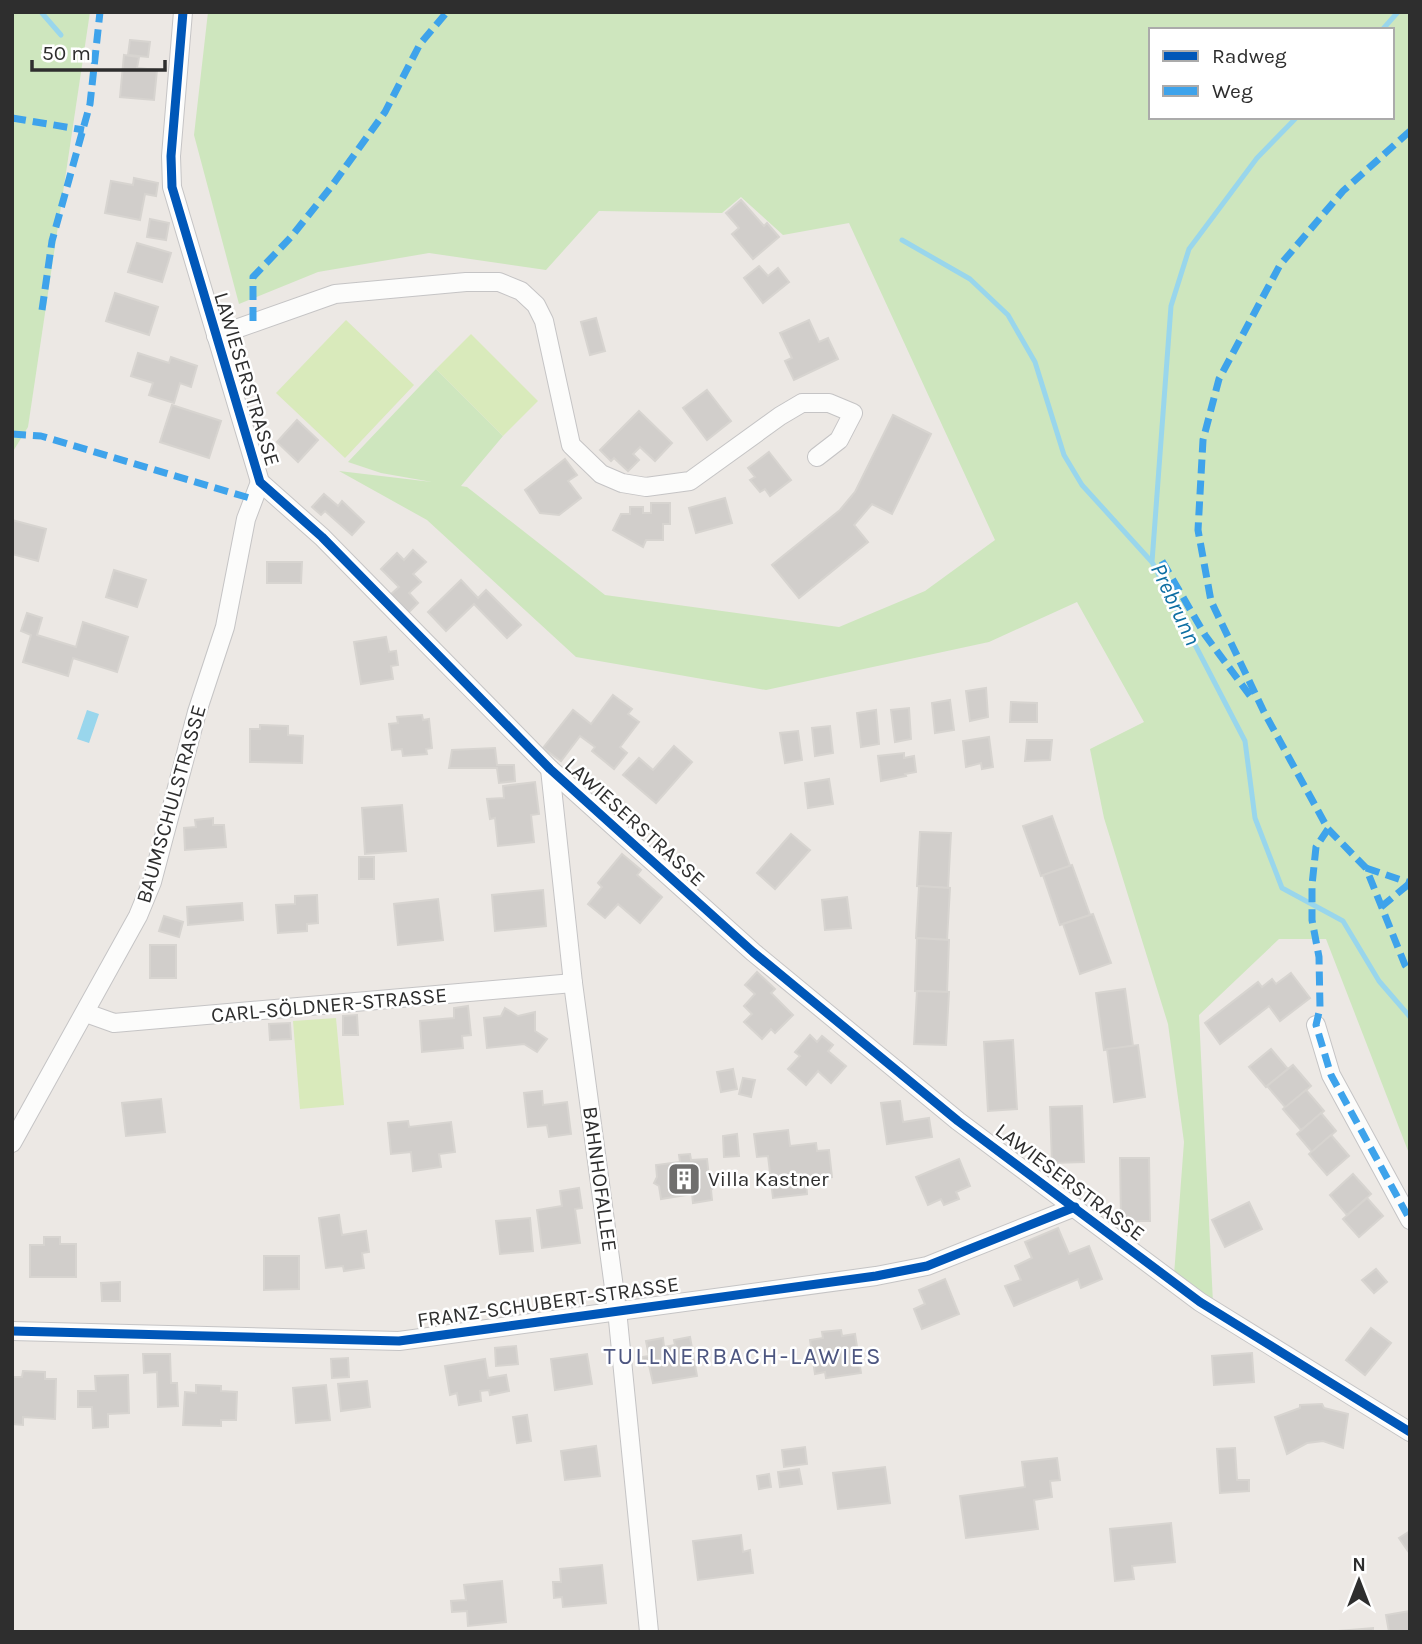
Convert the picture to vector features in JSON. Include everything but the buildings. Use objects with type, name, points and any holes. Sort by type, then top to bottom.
[{"type":"street","name":"LAWIESERSTRASSE","points":[[183,12],[171,156],[172,187],[260,482],[322,537],[550,769],[753,952],[958,1121],[1200,1302],[1410,1432]]},
{"type":"street","points":[[216,336],[335,295],[466,282],[499,282],[521,291],[536,305],[544,321],[571,445],[601,474],[622,483],[646,486],[690,481],[802,403],[829,402],[853,414],[839,440],[817,457]]},
{"type":"street","name":"BAUMSCHULSTRASSE","points":[[12,1143],[86,1013],[138,916],[152,882],[197,712],[225,627],[246,519],[260,482]]},
{"type":"street","name":"BAHNHOFALLEE","points":[[550,769],[573,983],[617,1310],[649,1632]]},
{"type":"street","name":"CARL-SÖLDNER-STRASSE","points":[[86,1013],[114,1023],[573,983]]},
{"type":"street","points":[[1316,1025],[1331,1075],[1410,1220]]},
{"type":"street","name":"FRANZ-SCHUBERT-STRASSE","points":[[12,1331],[399,1341],[876,1276],[928,1266],[1075,1207]]},
{"type":"green space","points":[[12,12],[90,12],[28,427],[12,453]]},
{"type":"green space","points":[[208,12],[1410,12],[1410,1156],[1326,939],[1279,939],[1199,1015],[1213,1303],[1174,1275],[1184,1142],[1168,1024],[1104,818],[1090,749],[1144,722],[1077,602],[989,642],[766,690],[576,657],[427,520],[339,471],[432,482],[381,473],[348,462],[436,369],[503,436],[461,486],[467,487],[605,595],[839,627],[925,591],[995,540],[849,223],[783,235],[741,197],[722,213],[599,211],[546,270],[429,253],[318,272],[239,304],[194,135]]},
{"type":"green space","points":[[346,320],[414,385],[345,458],[276,393]]},
{"type":"green space","points":[[471,334],[538,401],[503,436],[436,369]]},
{"type":"green space","points":[[336,1018],[344,1105],[300,1109],[293,1021]]},
{"type":"water","points":[[87,710],[99,714],[89,743],[77,739]]},
{"type":"waterway","points":[[41,12],[61,35]]},
{"type":"waterway","name":"Prebrunn","points":[[1384,28],[1398,12]]},
{"type":"waterway","name":"Prebrunn","points":[[1295,119],[1257,158],[1189,249],[1171,306],[1152,562],[1245,741],[1255,818],[1282,888],[1343,921],[1379,981],[1410,1017]]},
{"type":"waterway","points":[[902,240],[970,279],[1008,315],[1035,362],[1064,455],[1082,485],[1151,561]]},
{"type":"marked path","points":[[42,310],[52,241],[90,104],[100,12]]},
{"type":"marked path","points":[[253,321],[253,277],[291,237],[331,187],[385,112],[420,44],[447,12]]},
{"type":"marked path","points":[[12,118],[84,130]]},
{"type":"marked path","points":[[1410,131],[1343,191],[1280,265],[1219,379],[1203,440],[1198,530],[1211,601],[1264,712],[1328,829],[1366,868],[1410,972]]},
{"type":"marked path","points":[[12,434],[41,436],[253,499]]},
{"type":"marked path","points":[[1162,561],[1205,635],[1254,701]]},
{"type":"marked path","points":[[1328,829],[1316,847],[1312,885],[1312,920],[1319,957],[1320,1008],[1316,1025],[1331,1075],[1410,1220]]},
{"type":"marked path","points":[[1366,868],[1410,883]]},
{"type":"marked path","points":[[1381,907],[1410,883]]},
{"type":"cycle path","points":[[183,12],[171,156],[172,187],[260,482],[322,537],[550,769],[753,952],[958,1121],[1200,1302],[1410,1432]]},
{"type":"cycle path","points":[[12,1331],[399,1341],[876,1276],[927,1266],[1075,1207]]},
{"type":"place","name":"Villa Kastner","points":[[684,1179]]},
{"type":"district","name":"TULLNERBACH-LAWIES","points":[[743,1356]]}]
